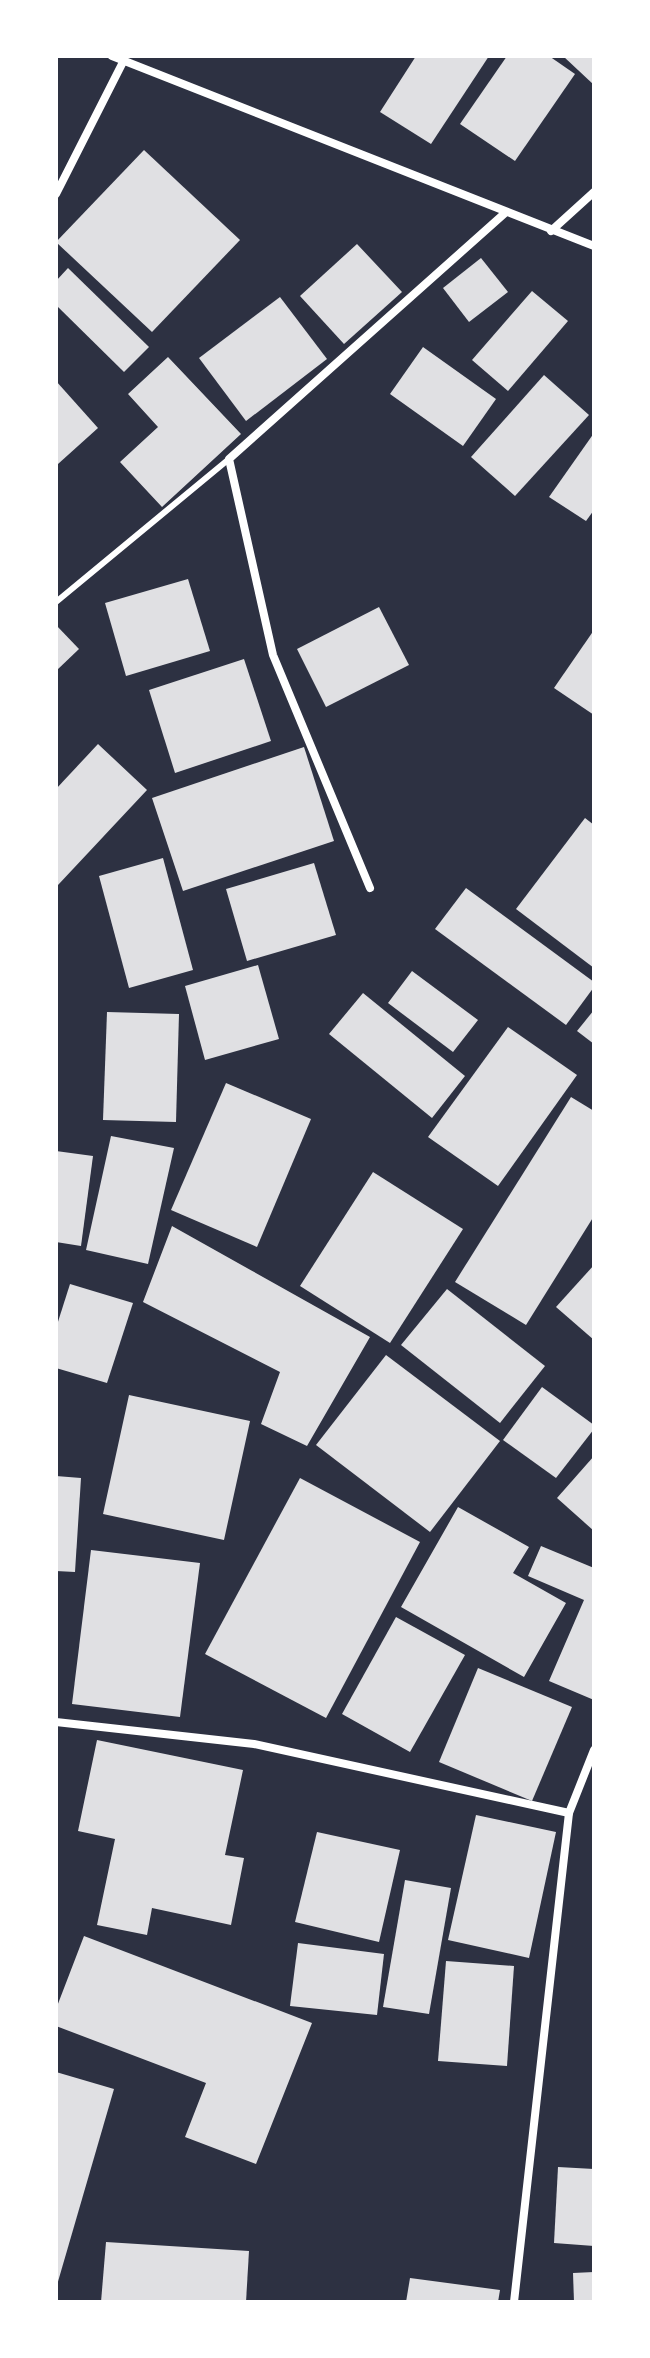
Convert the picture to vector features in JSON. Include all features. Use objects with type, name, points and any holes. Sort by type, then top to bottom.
[{"type":"street","points":[[112,56],[594,246]]},
{"type":"street","points":[[56,194],[123,62]]},
{"type":"street","points":[[551,231],[594,192]]},
{"type":"street","points":[[370,888],[273,655],[229,459],[505,213]]},
{"type":"street","points":[[56,1722],[254,1744],[569,1813]]},
{"type":"street","points":[[514,2302],[569,1813],[594,1750]]},
{"type":"lane","points":[[56,602],[229,459]]},
{"type":"building","points":[[416,56],[489,56],[431,144],[380,112]]},
{"type":"building","points":[[507,56],[549,56],[575,74],[515,161],[460,124]]},
{"type":"building","points":[[563,56],[594,56],[594,85]]},
{"type":"building","points":[[144,150],[240,240],[152,332],[56,242]]},
{"type":"building","points":[[357,244],[402,292],[344,344],[300,296]]},
{"type":"building","points":[[481,258],[508,292],[469,322],[443,288]]},
{"type":"building","points":[[68,268],[149,347],[124,372],[56,305],[56,281]]},
{"type":"building","points":[[532,291],[568,321],[508,391],[472,360]]},
{"type":"building","points":[[280,297],[327,359],[246,421],[199,358]]},
{"type":"building","points":[[423,347],[496,399],[463,446],[390,394]]},
{"type":"building","points":[[168,357],[241,434],[162,507],[120,462],[158,427],[128,394]]},
{"type":"building","points":[[544,375],[589,415],[515,496],[471,457]]},
{"type":"building","points":[[56,381],[98,428],[58,464],[56,462]]},
{"type":"building","points":[[594,433],[594,510],[586,521],[549,497]]},
{"type":"building","points":[[188,579],[210,651],[126,676],[105,603]]},
{"type":"building","points":[[379,607],[409,665],[326,707],[297,649]]},
{"type":"building","points":[[56,625],[79,649],[56,671]]},
{"type":"building","points":[[594,630],[594,715],[554,688]]},
{"type":"building","points":[[244,659],[271,741],[175,773],[149,690]]},
{"type":"building","points":[[98,744],[147,790],[58,885],[56,789]]},
{"type":"building","points":[[304,747],[334,841],[183,891],[152,798]]},
{"type":"building","points":[[585,818],[594,825],[594,968],[516,909]]},
{"type":"building","points":[[163,858],[193,970],[129,988],[99,876]]},
{"type":"building","points":[[314,863],[336,935],[247,961],[226,889]]},
{"type":"building","points":[[466,888],[594,982],[594,987],[566,1025],[435,929]]},
{"type":"building","points":[[258,965],[279,1039],[205,1060],[185,986]]},
{"type":"building","points":[[412,971],[478,1020],[453,1052],[388,1003]]},
{"type":"building","points":[[363,993],[465,1076],[432,1118],[329,1034]]},
{"type":"building","points":[[594,1010],[594,1044],[577,1031]]},
{"type":"building","points":[[107,1012],[179,1014],[176,1122],[103,1120]]},
{"type":"building","points":[[508,1027],[577,1075],[498,1186],[428,1137]]},
{"type":"building","points":[[226,1083],[311,1119],[257,1247],[171,1210]]},
{"type":"building","points":[[571,1097],[594,1111],[594,1216],[526,1325],[455,1282]]},
{"type":"building","points":[[111,1136],[174,1148],[148,1264],[86,1250]]},
{"type":"building","points":[[56,1151],[93,1156],[81,1246],[56,1242]]},
{"type":"building","points":[[373,1172],[463,1229],[390,1343],[300,1286]]},
{"type":"building","points":[[172,1226],[370,1337],[307,1446],[261,1424],[280,1372],[143,1302]]},
{"type":"building","points":[[594,1265],[594,1340],[556,1307]]},
{"type":"building","points":[[70,1284],[133,1303],[107,1383],[56,1368],[56,1328]]},
{"type":"building","points":[[447,1289],[545,1366],[500,1423],[401,1345]]},
{"type":"building","points":[[386,1355],[500,1441],[430,1532],[316,1445]]},
{"type":"building","points":[[542,1387],[594,1425],[556,1478],[503,1440]]},
{"type":"building","points":[[129,1395],[250,1421],[224,1540],[103,1514]]},
{"type":"building","points":[[594,1456],[594,1531],[557,1498]]},
{"type":"building","points":[[56,1476],[81,1478],[75,1572],[56,1571]]},
{"type":"building","points":[[300,1478],[420,1542],[326,1718],[205,1654]]},
{"type":"building","points":[[458,1507],[529,1547],[513,1573],[566,1603],[524,1677],[401,1607]]},
{"type":"building","points":[[541,1546],[594,1568],[594,1700],[549,1681],[584,1600],[528,1576]]},
{"type":"building","points":[[91,1550],[200,1563],[180,1717],[72,1704]]},
{"type":"building","points":[[396,1617],[465,1655],[410,1752],[342,1714]]},
{"type":"building","points":[[478,1668],[572,1707],[532,1801],[439,1762]]},
{"type":"building","points":[[97,1740],[243,1770],[225,1855],[244,1858],[231,1925],[152,1908],[147,1935],[97,1925],[115,1839],[78,1831]]},
{"type":"building","points":[[476,1815],[556,1832],[529,1958],[448,1940]]},
{"type":"building","points":[[317,1832],[400,1850],[379,1942],[295,1922]]},
{"type":"building","points":[[405,1880],[451,1888],[429,2014],[383,2007]]},
{"type":"building","points":[[84,1936],[312,2023],[256,2164],[185,2137],[206,2083],[56,2026],[56,2009]]},
{"type":"building","points":[[298,1943],[384,1954],[377,2015],[290,2006]]},
{"type":"building","points":[[446,1961],[514,1966],[507,2066],[438,2061]]},
{"type":"building","points":[[56,2072],[114,2089],[57,2285],[56,2285]]},
{"type":"building","points":[[558,2167],[594,2169],[594,2246],[554,2243]]},
{"type":"building","points":[[106,2242],[249,2251],[246,2302],[101,2302]]},
{"type":"building","points":[[594,2272],[594,2302],[574,2302],[573,2273]]},
{"type":"building","points":[[410,2278],[500,2290],[498,2302],[406,2302]]}]
